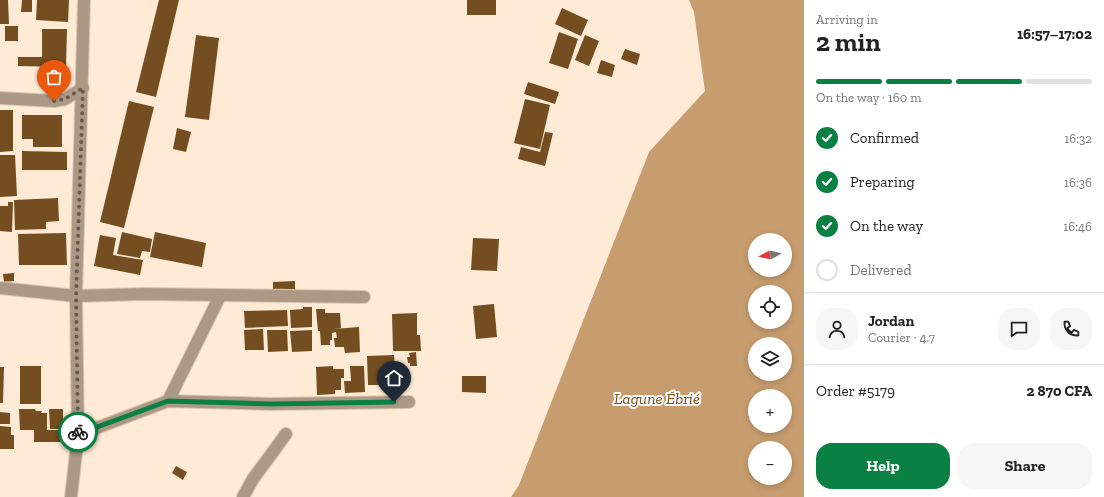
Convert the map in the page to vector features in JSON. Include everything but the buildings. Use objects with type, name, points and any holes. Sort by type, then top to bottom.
[{"type":"street","points":[[71,497],[78,434],[76,296],[83,88],[84,0]]},
{"type":"street","points":[[0,98],[54,101],[65,99],[83,88]]},
{"type":"street","points":[[0,288],[76,296],[143,294],[364,297]]},
{"type":"street","points":[[168,401],[220,296]]},
{"type":"street","points":[[78,434],[168,401],[270,404],[409,402]]},
{"type":"street","points":[[243,497],[253,479],[286,434]]},
{"type":"water","name":"Lagune Ébrié","points":[[689,0],[804,0],[804,497],[511,497],[519,485],[649,152],[705,91],[694,12]]},
{"type":"way so far","points":[[54,101],[72,96],[83,88],[76,296],[78,432]]},
{"type":"route","points":[[78,432],[78,434],[168,401],[270,404],[394,402]]}]
